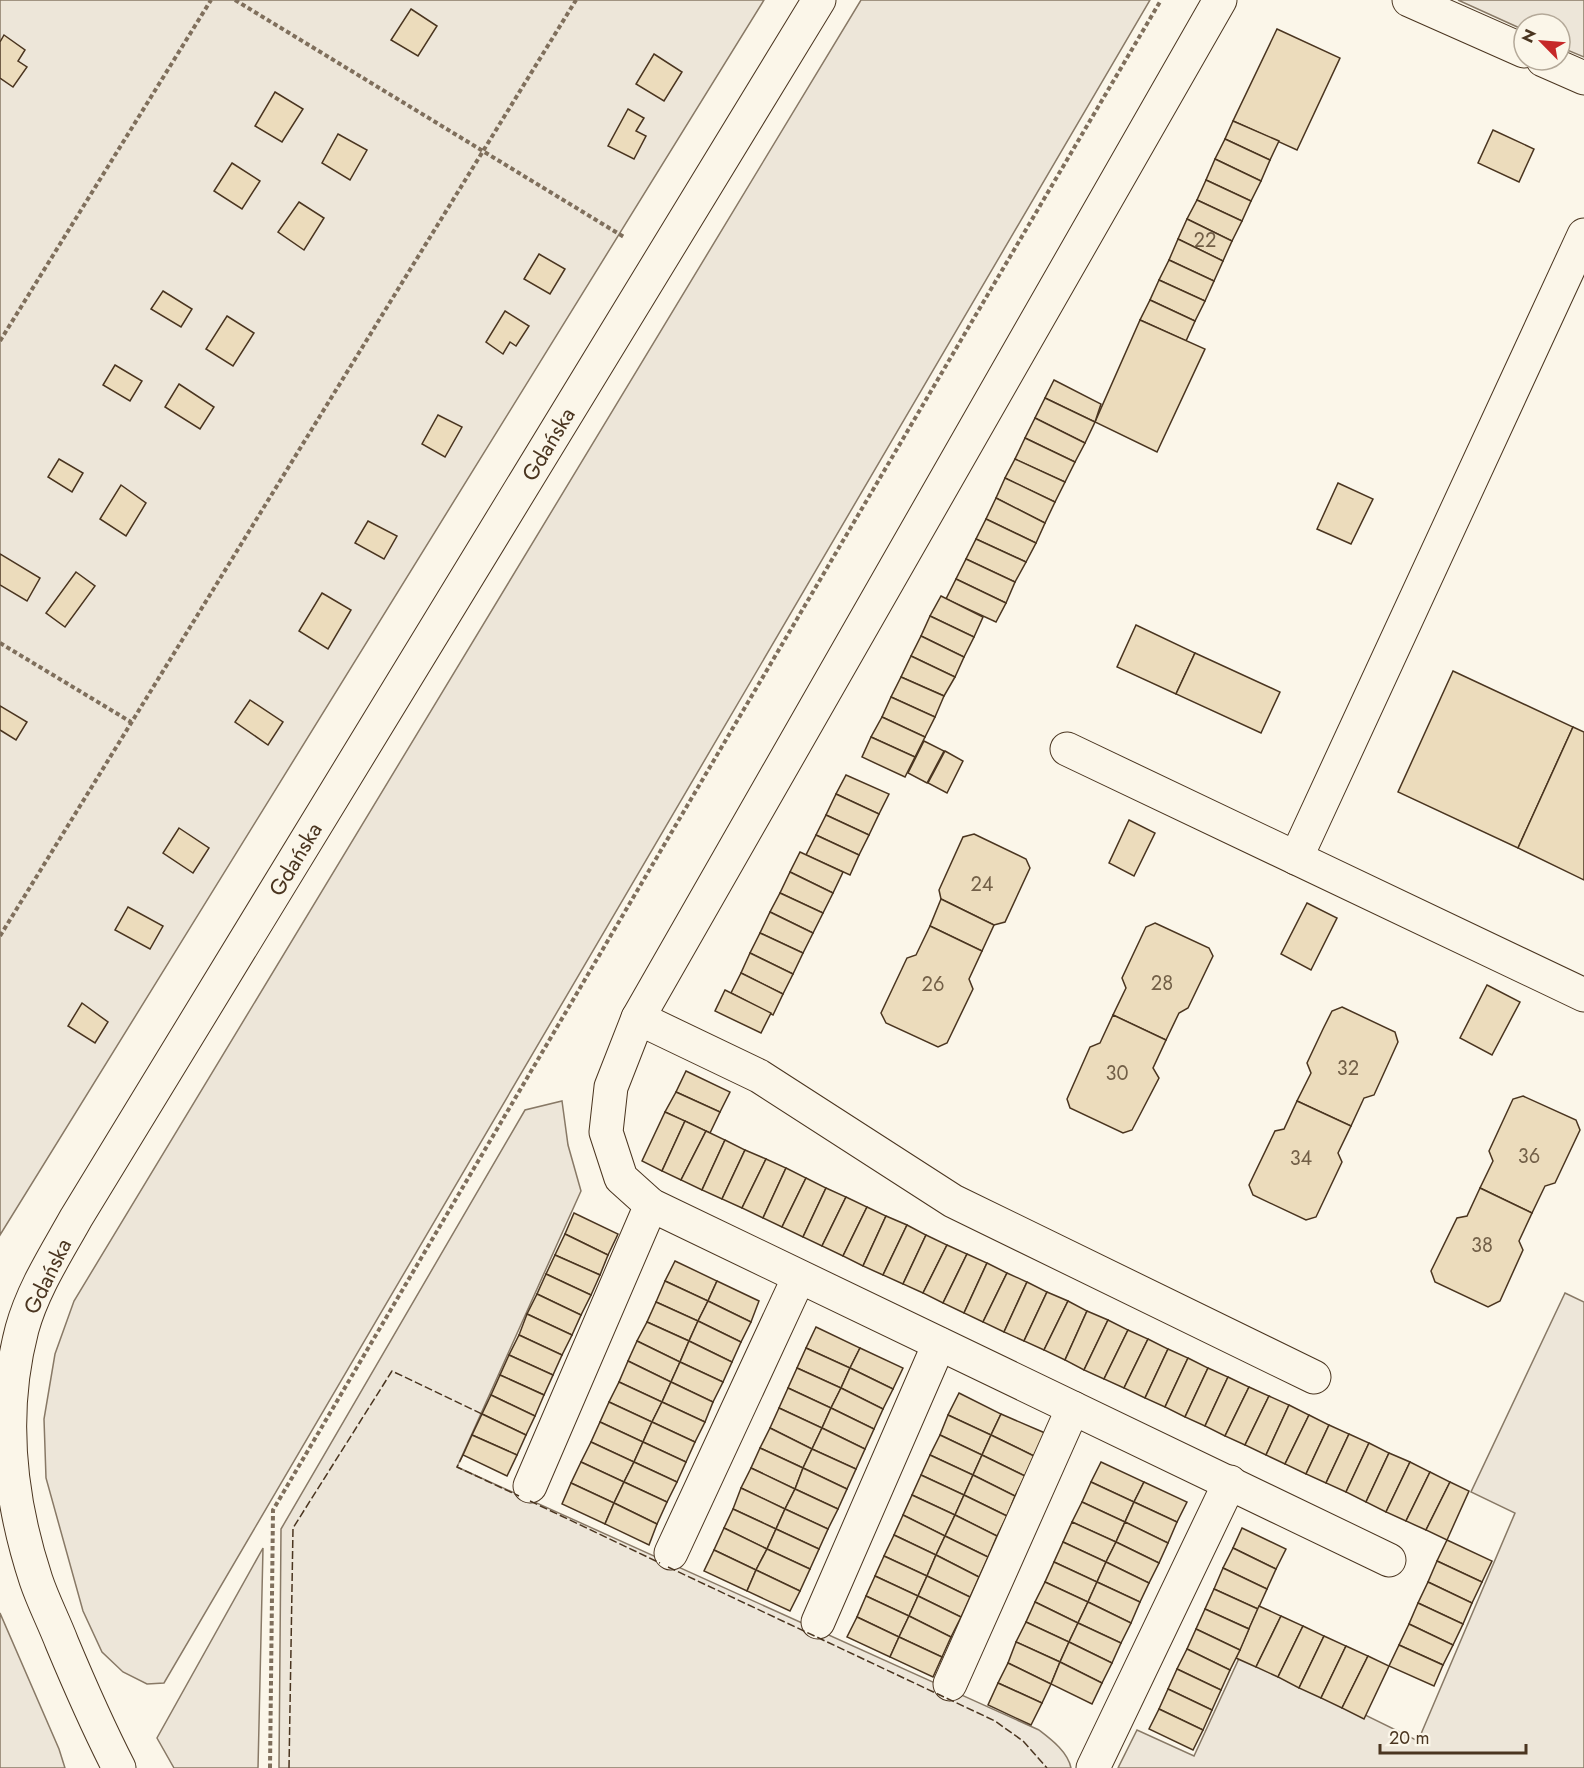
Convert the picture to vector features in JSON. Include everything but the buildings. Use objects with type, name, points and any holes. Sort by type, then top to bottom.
[{"type":"street","name":"Gdańska","points":[[118,1768],[92,1715],[36,1580],[17,1507],[9,1461],[8,1419],[12,1370],[23,1326],[43,1276],[76,1218],[819,0]]},
{"type":"street","points":[[1220,0],[638,1018],[611,1087],[606,1132],[621,1178],[651,1205],[1389,1560]]},
{"type":"street","points":[[1409,0],[1512,46]]},
{"type":"street","points":[[1296,858],[1584,236]]},
{"type":"street","points":[[1067,749],[1584,995]]},
{"type":"street","points":[[638,1018],[759,1076],[953,1201],[1314,1377]]},
{"type":"street","points":[[530,1486],[651,1205]]},
{"type":"street","points":[[670,1553],[799,1277]]},
{"type":"street","points":[[818,1622],[939,1344]]},
{"type":"street","points":[[950,1684],[1073,1408]]},
{"type":"street","points":[[1093,1768],[1230,1482]]},
{"type":"path","points":[[0,341],[211,0]]},
{"type":"path","points":[[236,0],[661,259]]},
{"type":"path","points":[[0,936],[576,0]]},
{"type":"path","points":[[270,1768],[273,1510],[1161,0]]},
{"type":"path","points":[[0,643],[131,722]]},
{"type":"shaded area","points":[[0,0],[764,0],[0,1235]]},
{"type":"shaded area","points":[[861,0],[1150,0],[164,1683],[147,1684],[123,1672],[102,1652],[83,1611],[46,1478],[44,1419],[55,1354],[74,1301]]},
{"type":"shaded area","points":[[1458,0],[1584,0],[1584,57],[1572,52],[1572,12],[1512,12],[1512,25]]},
{"type":"shaded area","points":[[562,1101],[568,1145],[581,1191],[457,1467],[1039,1730],[1063,1752],[1071,1768],[279,1768],[281,1529],[525,1110]]},
{"type":"shaded area","points":[[1565,1293],[1584,1302],[1584,1768],[1118,1768],[1137,1730],[1194,1756],[1241,1654],[1418,1741],[1515,1513],[1471,1492]]},
{"type":"shaded area","points":[[263,1548],[258,1768],[174,1768],[157,1738]]},
{"type":"shaded area","points":[[0,1613],[59,1749],[65,1768],[0,1768]]},
{"type":"fence","points":[[289,1768],[293,1528],[392,1371],[482,1414]]},
{"type":"fence","points":[[463,1455],[457,1467],[519,1496]]},
{"type":"fence","points":[[530,1501],[660,1563]]},
{"type":"fence","points":[[668,1567],[995,1721],[1023,1741],[1047,1768]]}]
